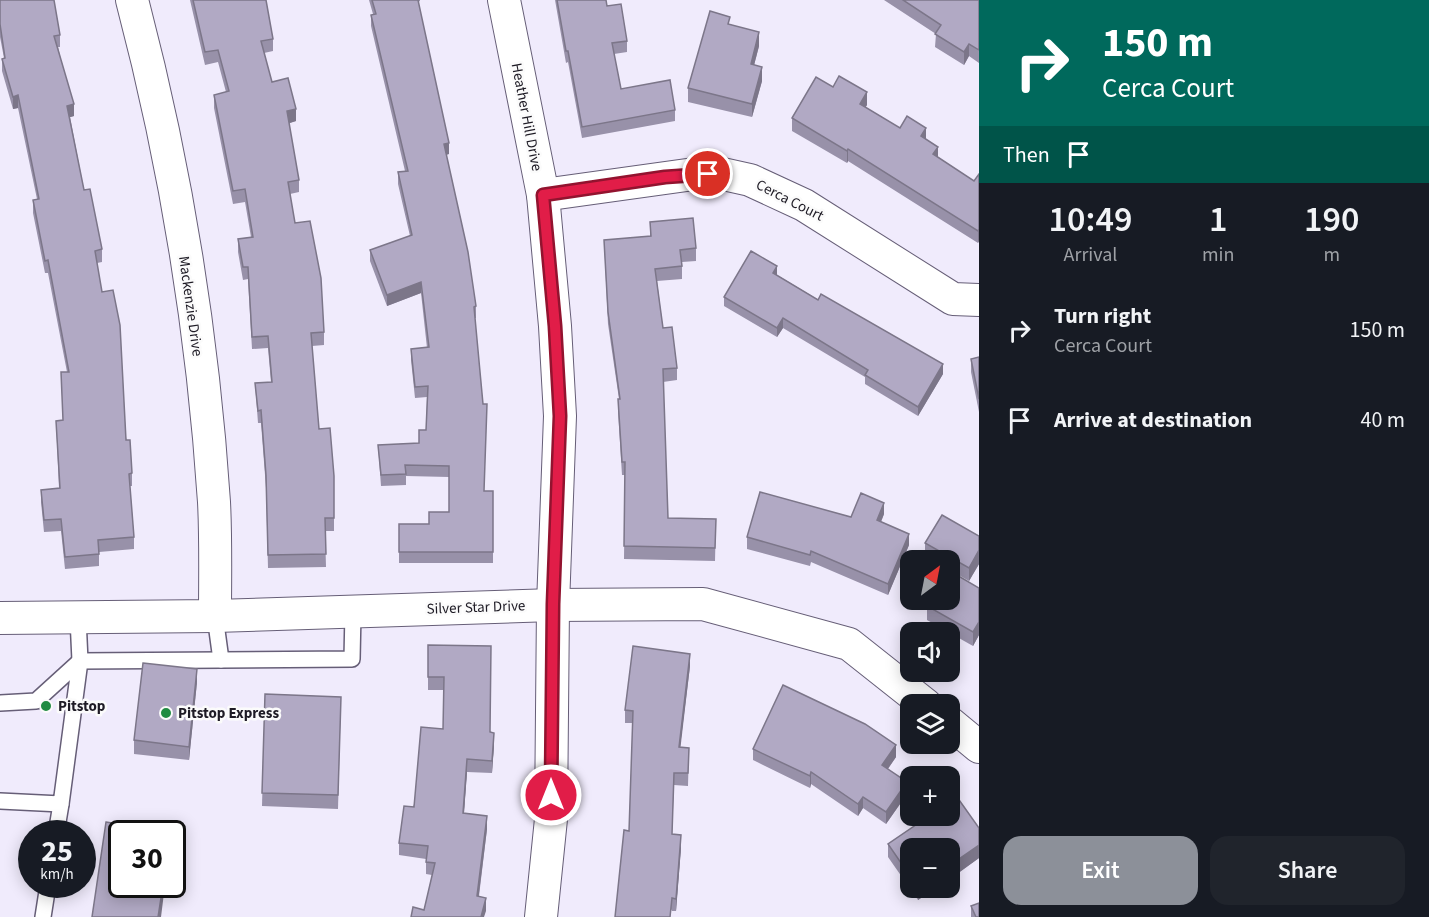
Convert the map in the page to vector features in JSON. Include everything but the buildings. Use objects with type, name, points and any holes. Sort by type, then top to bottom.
[{"type":"street","name":"Mackenzie Drive","points":[[132,0],[166,152],[199,361],[214,504],[215,616]]},
{"type":"street","name":"Heather Hill Drive","points":[[504,0],[543,195],[555,326],[560,416],[553,604],[551,819],[541,917]]},
{"type":"street","name":"Cerca Court","points":[[543,195],[694,174],[723,174],[750,180],[804,205],[953,299],[979,300]]},
{"type":"street","name":"Silver Star Drive","points":[[0,618],[215,616],[553,604],[703,604],[849,644],[912,694]]},
{"type":"street","points":[[960,731],[979,747]]},
{"type":"lane","points":[[0,703],[36,701],[80,661],[352,659],[353,612]]},
{"type":"lane","points":[[215,616],[221,660]]},
{"type":"lane","points":[[58,820],[80,661],[78,618]]},
{"type":"lane","points":[[0,801],[61,804]]},
{"type":"lane","points":[[43,917],[46,898]]},
{"type":"place","name":"Pitstop","points":[[46,706]]},
{"type":"place","name":"Pitstop Express","points":[[166,713]]},
{"type":"route","points":[[551,795],[553,604],[560,416],[555,326],[543,195],[665,177],[708,174]]}]
